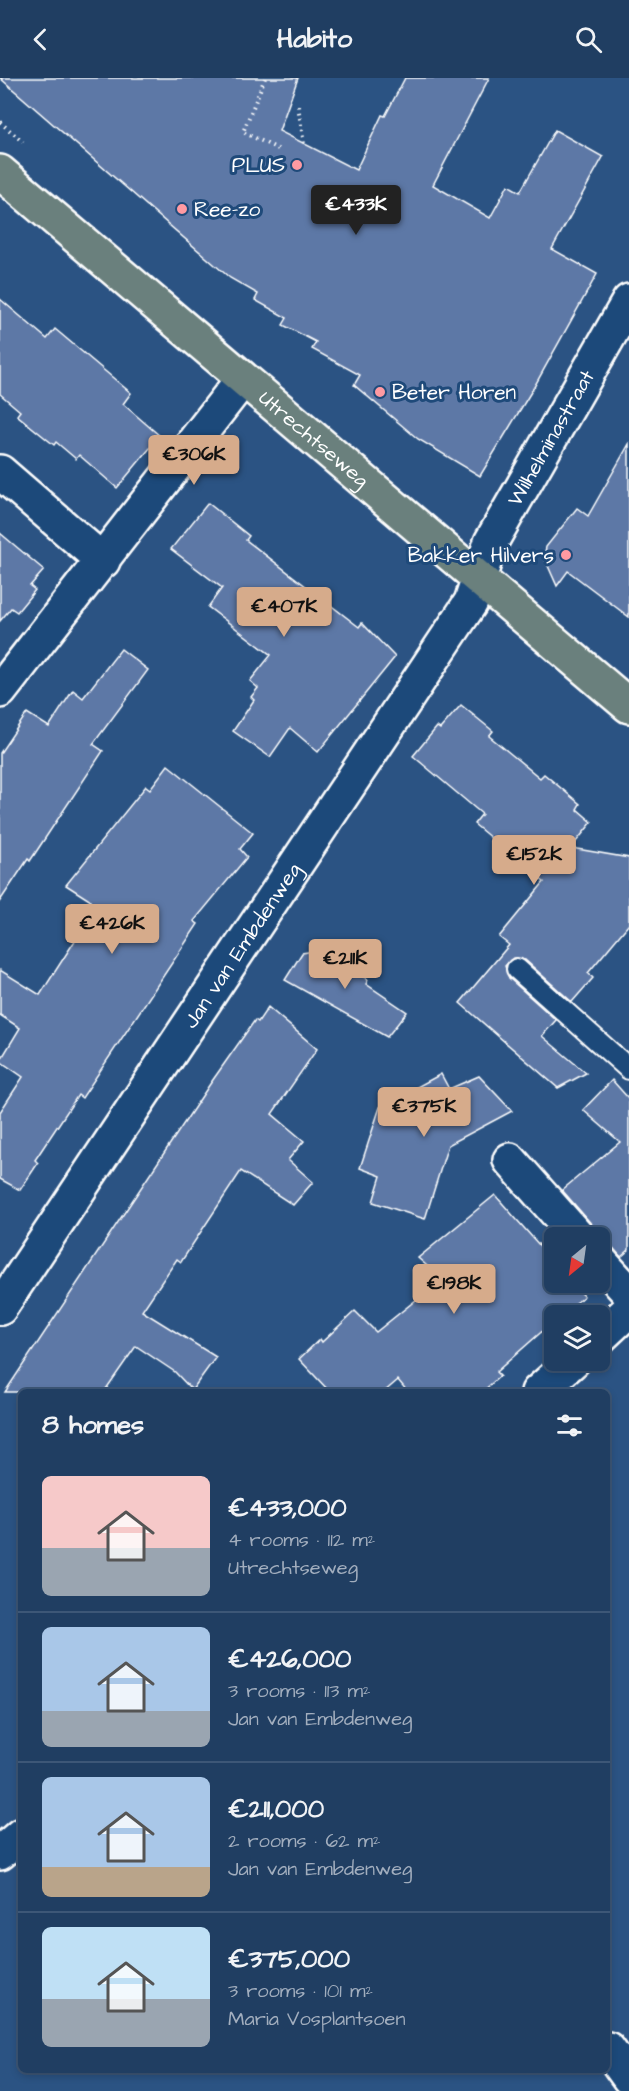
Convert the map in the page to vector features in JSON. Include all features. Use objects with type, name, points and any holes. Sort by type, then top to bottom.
[{"type":"main road","name":"Utrechtseweg","points":[[0,172],[242,380],[629,706]]},
{"type":"street","name":"Wilhelminastraat","points":[[479,578],[491,542],[629,301]]},
{"type":"street","points":[[0,691],[242,380]]},
{"type":"street","points":[[0,472],[103,561]]},
{"type":"street","name":"Jan van Embdenweg","points":[[0,1308],[464,612],[479,578]]},
{"type":"street","points":[[510,1160],[569,1227]]},
{"type":"street","points":[[610,1272],[629,1293]]},
{"type":"street","points":[[610,1327],[629,1310]]},
{"type":"street","points":[[541,1389],[562,1371]]},
{"type":"street","points":[[0,1853],[18,1838]]},
{"type":"street","points":[[610,2052],[629,2078]]},
{"type":"lane","points":[[517,969],[629,1069]]},
{"type":"path","points":[[265,78],[243,132],[278,149]]},
{"type":"path","points":[[298,106],[304,144]]},
{"type":"building","points":[[0,78],[298,78],[279,131],[356,170],[382,115],[385,116],[405,78],[489,78],[433,185],[490,218],[508,185],[520,192],[555,130],[603,157],[552,249],[597,274],[534,387],[480,476],[418,439],[354,385],[360,375],[312,349],[316,342],[283,325],[287,318],[255,300],[258,294],[230,278]]},
{"type":"building","points":[[0,299],[47,339],[55,329],[131,393],[123,404],[160,436],[117,488],[79,455],[76,459],[56,442],[54,445],[17,415],[20,411],[0,394]]},
{"type":"building","points":[[629,444],[629,617],[568,571],[557,586],[544,557],[546,547],[577,508],[588,516]]},
{"type":"building","points":[[208,503],[249,536],[246,540],[359,627],[362,623],[395,657],[318,752],[290,728],[270,757],[233,731],[254,700],[251,697],[258,688],[250,681],[271,655],[208,607],[222,588],[171,549]]},
{"type":"building","points":[[0,533],[44,570],[30,586],[35,590],[17,612],[11,608],[0,621]]},
{"type":"building","points":[[121,649],[148,670],[93,744],[103,751],[30,861],[28,859],[0,901],[0,753],[27,713],[49,727],[73,690],[83,698]]},
{"type":"building","points":[[461,705],[493,731],[489,736],[540,778],[544,774],[580,804],[577,809],[592,822],[571,848],[629,858],[629,924],[588,973],[593,978],[572,1002],[525,960],[513,958],[505,966],[509,978],[556,1020],[542,1036],[586,1073],[558,1088],[460,1003],[509,945],[499,937],[544,882],[474,824],[482,814],[413,756],[437,727],[440,729]]},
{"type":"building","points":[[168,765],[253,833],[240,849],[247,857],[194,921],[198,924],[82,1098],[78,1095],[35,1160],[38,1163],[20,1190],[0,1179],[0,1112],[23,1077],[0,1061],[20,1028],[0,1015],[0,970],[40,995],[76,939],[68,934],[91,901],[66,885],[146,786],[150,789]]},
{"type":"building","points":[[326,949],[368,980],[366,984],[407,1012],[387,1037],[285,980],[302,953]]},
{"type":"building","points":[[268,1007],[317,1049],[272,1114],[304,1141],[288,1160],[313,1182],[293,1205],[241,1171],[181,1262],[177,1259],[142,1311],[216,1357],[193,1389],[175,1372],[136,1346],[106,1389],[18,1389],[18,1392],[5,1392],[210,1084],[255,1020],[258,1022]]},
{"type":"building","points":[[441,1074],[449,1089],[479,1076],[512,1111],[448,1145],[425,1219],[373,1202],[381,1176],[360,1168],[380,1107]]},
{"type":"building","points":[[612,1080],[629,1099],[629,1250],[621,1257],[610,1247],[610,1227],[593,1227],[562,1190],[620,1142],[583,1110]]},
{"type":"building","points":[[495,1195],[544,1251],[544,1293],[581,1293],[584,1296],[574,1305],[544,1305],[544,1330],[496,1372],[500,1376],[485,1389],[406,1389],[398,1380],[388,1389],[327,1389],[299,1359],[320,1339],[322,1342],[355,1311],[376,1332],[442,1279],[418,1258]]},
{"type":"place","name":"PLUS","points":[[297,165]]},
{"type":"place","name":"Ree-zo","points":[[182,209]]},
{"type":"place","name":"Beter Horen","points":[[380,392]]},
{"type":"place","name":"Bakker Hilvers","points":[[566,555]]}]
